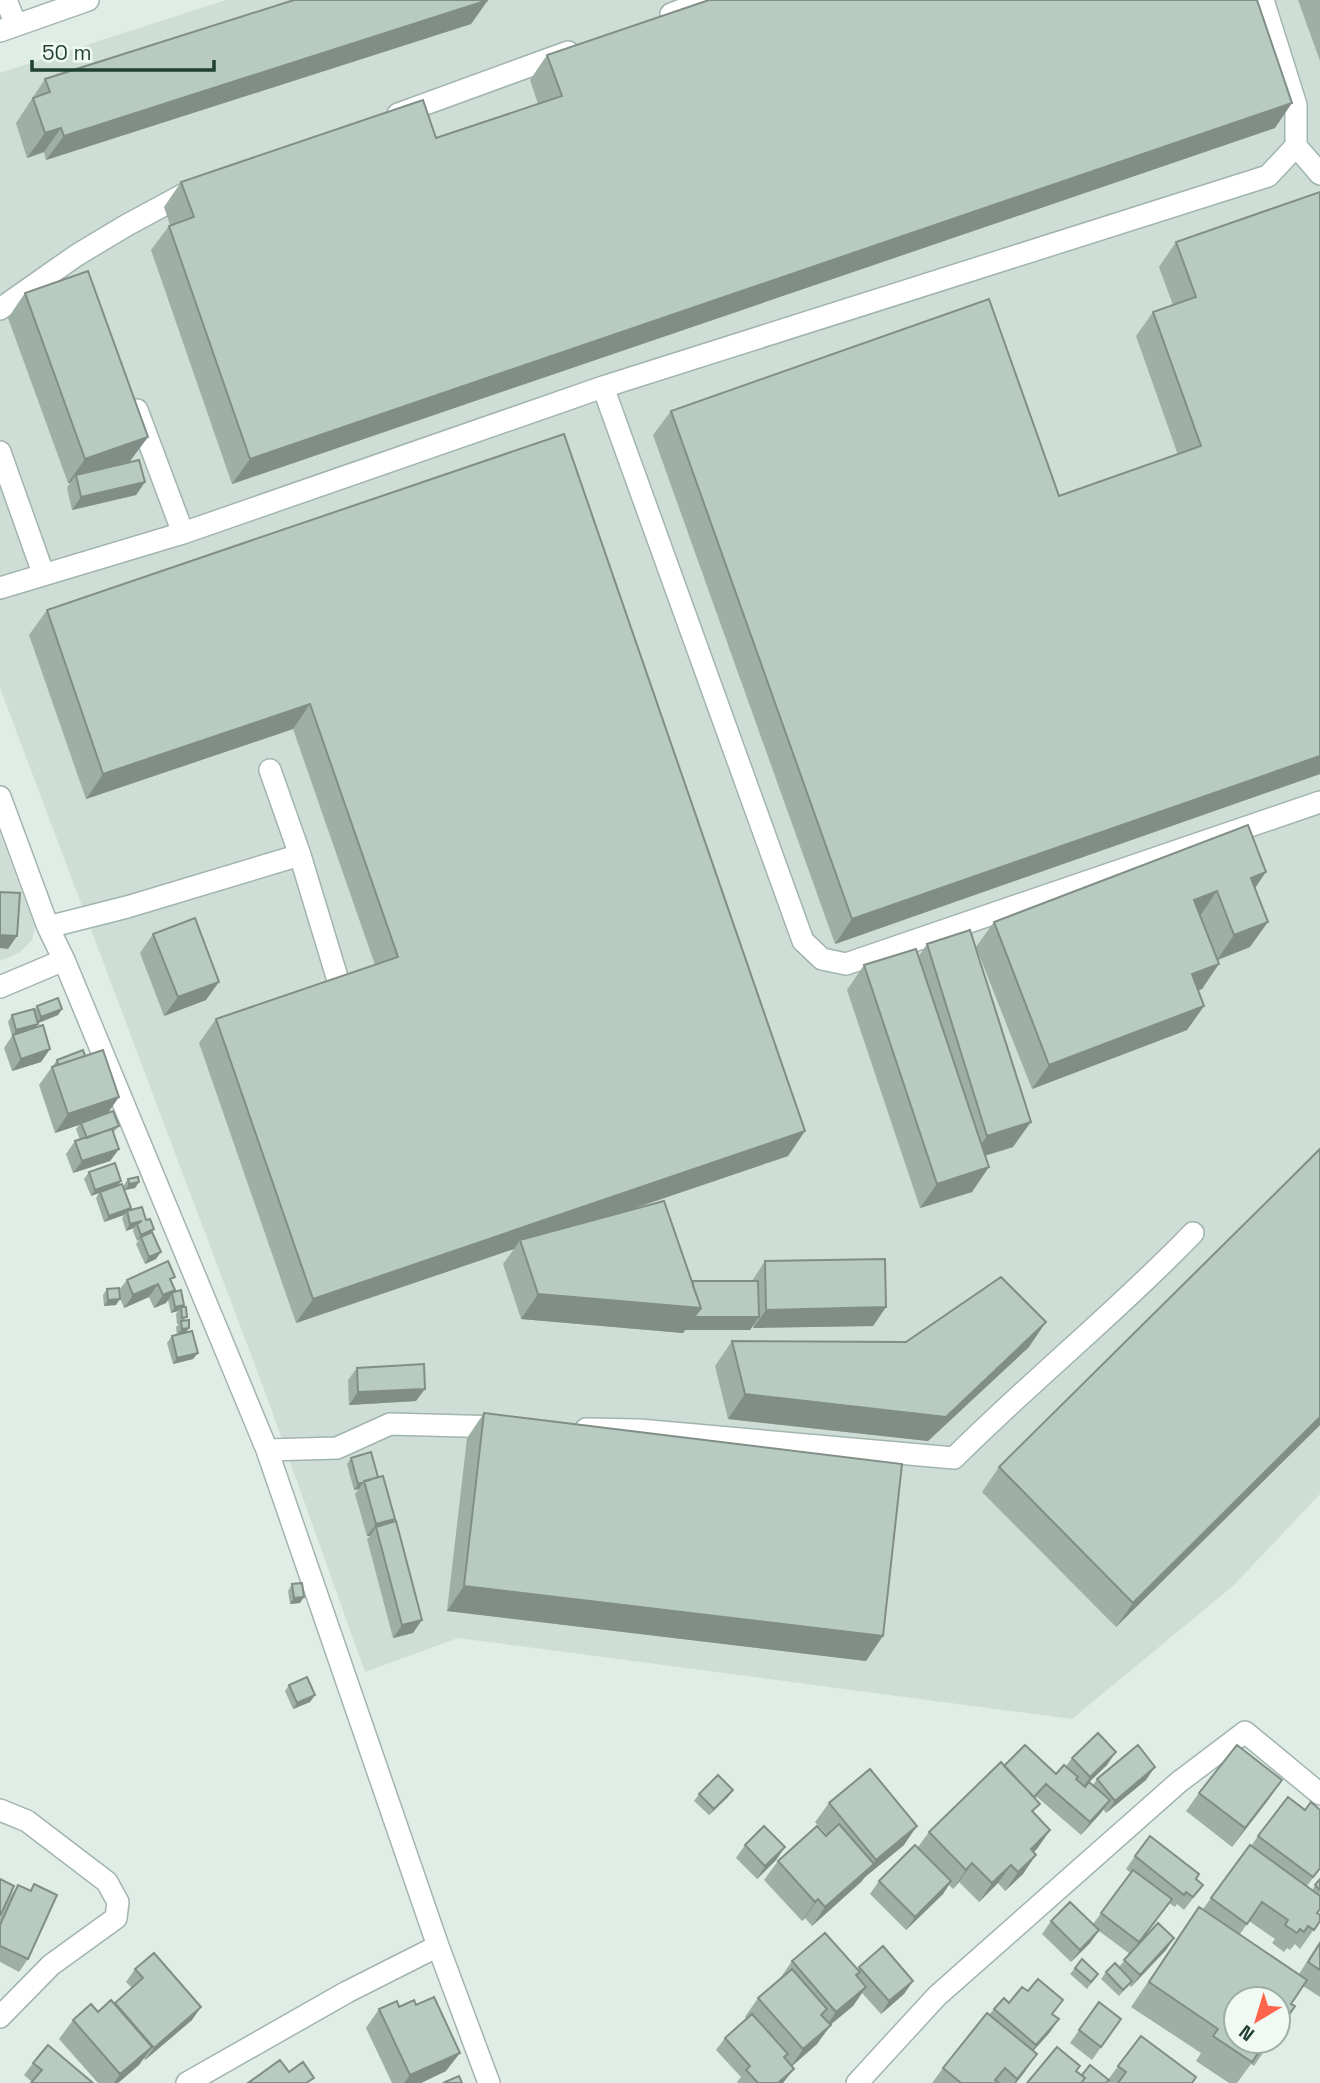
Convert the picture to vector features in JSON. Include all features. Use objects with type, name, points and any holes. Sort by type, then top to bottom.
[{"type":"street","points":[[6,0],[8,28],[88,0]]},
{"type":"street","points":[[656,19],[708,0]]},
{"type":"street","points":[[1264,0],[1296,105],[1296,146],[1320,174]]},
{"type":"street","points":[[380,121],[590,43]]},
{"type":"street","points":[[0,588],[183,533],[603,387],[1268,176],[1296,146]]},
{"type":"street","points":[[0,309],[77,255],[184,193],[210,183]]},
{"type":"street","points":[[77,255],[87,280]]},
{"type":"street","points":[[603,387],[803,941],[822,959],[846,964],[1320,802]]},
{"type":"street","points":[[130,394],[183,533]]},
{"type":"street","points":[[0,452],[43,573]]},
{"type":"street","points":[[270,770],[300,855],[340,987]]},
{"type":"street","points":[[0,797],[48,927],[267,1450],[438,1946],[489,2083]]},
{"type":"street","points":[[48,927],[127,907],[300,855]]},
{"type":"street","points":[[0,987],[64,960]]},
{"type":"street","points":[[570,1428],[639,1430],[954,1458],[990,1422],[1149,1279],[1193,1233]]},
{"type":"street","points":[[267,1450],[337,1448],[390,1424],[515,1427]]},
{"type":"street","points":[[857,2083],[937,1996],[1179,1782],[1245,1732],[1320,1794]]},
{"type":"street","points":[[0,1810],[27,1821],[107,1882],[118,1902],[116,1918],[51,1965],[0,2017]]},
{"type":"street","points":[[187,2083],[346,1992],[438,1946]]},
{"type":"shaded area","points":[[226,0],[1320,0],[1320,1494],[1234,1585],[1072,1719],[458,1638],[365,1672],[268,1400],[0,688],[0,73]]},
{"type":"shaded area","points":[[0,834],[35,927],[32,940],[19,953],[0,961]]},
{"type":"building","points":[[294,0],[488,0],[64,136],[61,128],[45,133],[33,98],[50,92],[45,79]]},
{"type":"building","points":[[709,0],[1257,0],[1292,103],[250,459],[169,226],[194,217],[181,182],[423,100],[436,138],[562,96],[547,55]]},
{"type":"building","points":[[1320,192],[1320,756],[852,919],[671,411],[989,299],[1059,496],[1201,446],[1153,312],[1196,297],[1176,242]]},
{"type":"building","points":[[88,271],[148,437],[85,459],[25,293]]},
{"type":"building","points":[[564,434],[805,1131],[313,1299],[216,1019],[398,957],[310,704],[103,774],[47,610]]},
{"type":"building","points":[[139,460],[145,482],[81,497],[76,475]]},
{"type":"building","points":[[1248,825],[1266,872],[1251,878],[1268,922],[1234,935],[1217,891],[1194,900],[1219,964],[1192,974],[1204,1006],[1049,1065],[994,922]]},
{"type":"building","points":[[0,892],[20,893],[17,936],[0,935]]},
{"type":"building","points":[[195,918],[219,982],[178,997],[153,934]]},
{"type":"building","points":[[970,930],[1031,1122],[987,1136],[927,944]]},
{"type":"building","points":[[916,949],[989,1167],[937,1184],[864,965]]},
{"type":"building","points":[[58,998],[62,1009],[41,1017],[37,1006]]},
{"type":"building","points":[[34,1009],[38,1024],[16,1030],[12,1015]]},
{"type":"building","points":[[43,1025],[50,1049],[21,1059],[13,1035]]},
{"type":"building","points":[[83,1050],[85,1056],[58,1065],[57,1060]]},
{"type":"building","points":[[103,1050],[119,1097],[68,1114],[52,1067]]},
{"type":"building","points":[[113,1111],[119,1126],[87,1138],[81,1123]]},
{"type":"building","points":[[112,1129],[119,1149],[82,1161],[75,1141]]},
{"type":"building","points":[[1320,1149],[1320,1417],[1133,1603],[999,1467]]},
{"type":"building","points":[[115,1163],[121,1181],[95,1190],[89,1172]]},
{"type":"building","points":[[138,1177],[139,1182],[129,1184],[128,1179]]},
{"type":"building","points":[[122,1184],[131,1208],[109,1216],[100,1192]]},
{"type":"building","points":[[664,1201],[701,1308],[538,1294],[520,1240]]},
{"type":"building","points":[[142,1207],[146,1220],[150,1219],[154,1229],[141,1235],[137,1224],[142,1221],[130,1224],[127,1211]]},
{"type":"building","points":[[152,1232],[161,1252],[149,1257],[141,1237]]},
{"type":"building","points":[[885,1259],[886,1307],[766,1310],[765,1261]]},
{"type":"building","points":[[168,1261],[175,1277],[170,1279],[175,1290],[163,1295],[158,1284],[133,1295],[127,1280]]},
{"type":"building","points":[[1001,1277],[1046,1322],[946,1417],[745,1394],[732,1341],[906,1342]]},
{"type":"building","points":[[693,1281],[758,1281],[759,1317],[694,1317],[701,1308]]},
{"type":"building","points":[[119,1288],[120,1299],[108,1300],[107,1289]]},
{"type":"building","points":[[181,1290],[184,1305],[175,1307],[172,1293]]},
{"type":"building","points":[[181,1307],[186,1307],[187,1317],[182,1318]]},
{"type":"building","points":[[189,1320],[189,1328],[182,1329],[181,1321]]},
{"type":"building","points":[[192,1331],[198,1353],[177,1358],[172,1336]]},
{"type":"building","points":[[424,1364],[425,1389],[358,1392],[357,1368]]},
{"type":"building","points":[[484,1413],[902,1464],[883,1636],[464,1586]]},
{"type":"building","points":[[371,1452],[378,1477],[358,1484],[351,1458]]},
{"type":"building","points":[[383,1476],[395,1519],[376,1524],[364,1481]]},
{"type":"building","points":[[396,1521],[422,1620],[402,1625],[376,1527]]},
{"type":"building","points":[[302,1583],[304,1597],[294,1598],[292,1584]]},
{"type":"building","points":[[307,1677],[315,1695],[297,1703],[289,1685]]},
{"type":"building","points":[[1098,1733],[1116,1752],[1090,1777],[1072,1758]]},
{"type":"building","points":[[1025,1745],[1056,1774],[1064,1765],[1085,1787],[1089,1782],[1110,1800],[1090,1822],[1046,1784],[1034,1797],[1004,1766]]},
{"type":"building","points":[[1138,1745],[1155,1767],[1115,1801],[1097,1779]]},
{"type":"building","points":[[1237,1745],[1282,1780],[1245,1828],[1199,1793]]},
{"type":"building","points":[[1001,1762],[1040,1804],[1032,1811],[1050,1830],[1031,1849],[1036,1855],[1018,1872],[1011,1865],[992,1883],[972,1863],[966,1870],[929,1832]]},
{"type":"building","points":[[870,1769],[917,1826],[876,1860],[829,1803]]},
{"type":"building","points":[[718,1775],[733,1790],[714,1809],[699,1794]]},
{"type":"building","points":[[1288,1797],[1305,1810],[1311,1802],[1320,1810],[1320,1868],[1313,1877],[1258,1836]]},
{"type":"building","points":[[839,1824],[874,1864],[825,1907],[818,1899],[815,1902],[778,1861],[817,1826],[826,1836]]},
{"type":"building","points":[[764,1826],[785,1847],[765,1866],[745,1845]]},
{"type":"building","points":[[1150,1836],[1199,1874],[1196,1879],[1203,1885],[1193,1897],[1186,1892],[1184,1895],[1135,1856]]},
{"type":"building","points":[[915,1845],[951,1881],[915,1917],[879,1881]]},
{"type":"building","points":[[1250,1845],[1320,1896],[1320,1909],[1317,1913],[1320,1915],[1320,1921],[1314,1930],[1308,1926],[1304,1932],[1300,1929],[1297,1933],[1285,1925],[1288,1920],[1262,1902],[1247,1924],[1211,1898]]},
{"type":"building","points":[[1133,1870],[1172,1899],[1139,1942],[1101,1913]]},
{"type":"building","points":[[0,1879],[14,1886],[0,1916]]},
{"type":"building","points":[[34,1884],[57,1895],[28,1959],[0,1946],[0,1925],[18,1885],[31,1891]]},
{"type":"building","points":[[1070,1902],[1099,1930],[1080,1950],[1051,1921]]},
{"type":"building","points":[[1199,1907],[1307,1980],[1292,2002],[1292,1985],[1222,1985],[1222,2042],[1213,2036],[1218,2029],[1149,1982]]},
{"type":"building","points":[[1158,1923],[1174,1938],[1140,1975],[1124,1960]]},
{"type":"building","points":[[825,1933],[860,1972],[856,1975],[866,1987],[836,2012],[792,1961]]},
{"type":"building","points":[[1320,1943],[1320,1970],[1308,1962]]},
{"type":"building","points":[[883,1946],[913,1981],[889,2001],[859,1967]]},
{"type":"building","points":[[154,1953],[201,2007],[154,2048],[115,2003],[143,1978],[135,1969]]},
{"type":"building","points":[[1082,1959],[1098,1974],[1091,1982],[1075,1968]]},
{"type":"building","points":[[1115,1963],[1132,1981],[1123,1990],[1106,1972]]},
{"type":"building","points":[[792,1969],[827,2009],[821,2015],[831,2025],[803,2049],[758,1998]]},
{"type":"building","points":[[1038,1979],[1063,2000],[1052,2014],[1059,2019],[1036,2045],[994,2009],[1004,1998],[1009,2003],[1022,1987],[1028,1991]]},
{"type":"building","points":[[434,1997],[460,2053],[410,2075],[379,2009],[397,2001],[399,2007],[414,2000],[416,2005]]},
{"type":"building","points":[[111,2000],[152,2047],[120,2074],[73,2020],[91,2004],[98,2012]]},
{"type":"building","points":[[1099,2002],[1121,2019],[1101,2047],[1079,2030]]},
{"type":"building","points":[[987,2013],[1037,2054],[1017,2079],[1005,2068],[995,2080],[999,2083],[961,2083],[943,2068]]},
{"type":"building","points":[[752,2014],[788,2054],[784,2057],[794,2069],[778,2083],[758,2083],[746,2070],[750,2066],[725,2038]]},
{"type":"building","points":[[1141,2036],[1196,2077],[1192,2083],[1118,2083],[1126,2072],[1118,2066]]},
{"type":"building","points":[[48,2045],[93,2083],[31,2083],[42,2070],[33,2063]]},
{"type":"building","points":[[1057,2047],[1080,2066],[1076,2071],[1085,2078],[1081,2083],[1027,2083]]},
{"type":"building","points":[[1242,2055],[1257,2055],[1252,2062]]},
{"type":"building","points":[[280,2060],[289,2072],[303,2062],[314,2078],[306,2083],[248,2083]]},
{"type":"building","points":[[1090,2065],[1109,2080],[1106,2083],[1081,2083],[1085,2078],[1082,2075]]},
{"type":"building","points":[[459,2076],[462,2083],[443,2083]]}]
